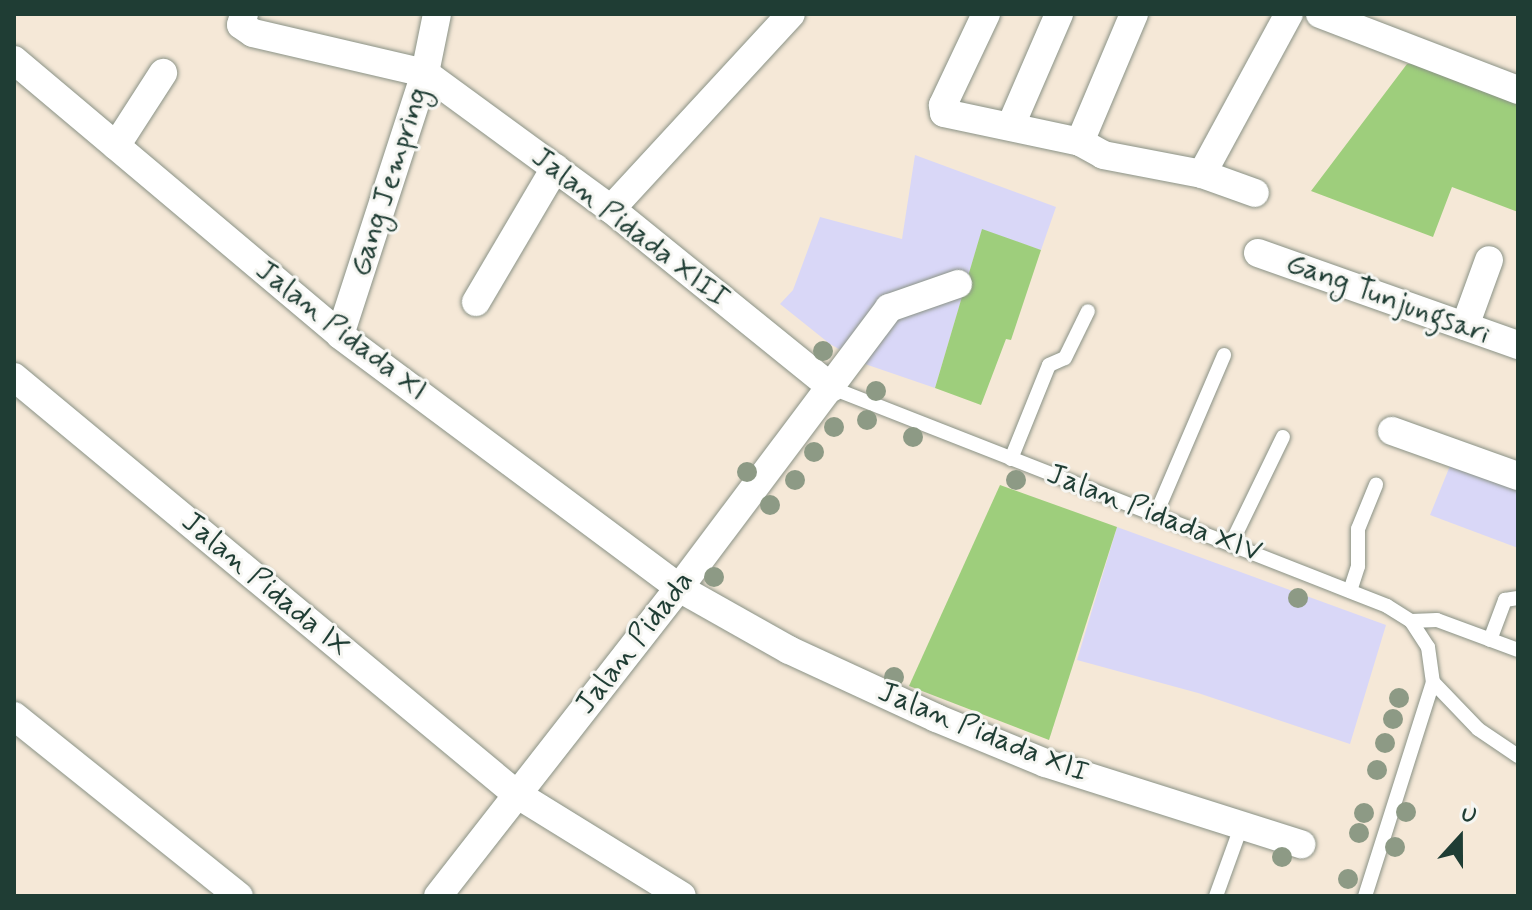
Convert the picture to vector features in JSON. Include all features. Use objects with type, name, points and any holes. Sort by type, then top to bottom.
[{"type":"street","points":[[244,14],[241,25],[253,33],[425,73]]},
{"type":"street","name":"Gang Jempring","points":[[340,335],[425,73],[437,14]]},
{"type":"street","points":[[611,209],[791,14]]},
{"type":"street","points":[[986,14],[942,108],[944,113],[1080,142],[1103,155],[1202,174],[1255,193]]},
{"type":"street","points":[[1011,125],[1059,14]]},
{"type":"street","points":[[1080,142],[1134,14]]},
{"type":"street","points":[[1202,174],[1289,14]]},
{"type":"street","points":[[1320,14],[1518,90]]},
{"type":"street","name":"Jalan Pidada XI","points":[[14,60],[340,335],[679,588]]},
{"type":"street","points":[[116,146],[163,73]]},
{"type":"street","name":"Jalan Pidada XIII","points":[[425,73],[611,209],[832,388]]},
{"type":"street","points":[[476,302],[555,168]]},
{"type":"street","name":"Gang Tunjungsari","points":[[1258,253],[1518,345]]},
{"type":"street","points":[[1465,326],[1489,260]]},
{"type":"street","name":"Jalan Pidada","points":[[438,896],[515,793],[679,588],[889,308],[958,284]]},
{"type":"street","name":"Jalan Pidada IX","points":[[15,381],[515,793],[682,896]]},
{"type":"street","points":[[1392,431],[1518,476]]},
{"type":"street","name":"Jalan Pidada XII","points":[[679,588],[789,650],[936,718],[1045,763],[1301,844]]},
{"type":"street","points":[[14,716],[239,896]]},
{"type":"lane","points":[[1011,459],[1049,365],[1065,358],[1088,311]]},
{"type":"lane","points":[[1156,514],[1224,355]]},
{"type":"lane","name":"Jalan Pidada XIV","points":[[832,388],[1350,591],[1411,621]]},
{"type":"lane","points":[[1231,544],[1283,437]]},
{"type":"lane","points":[[1350,591],[1358,566],[1358,529],[1376,485]]},
{"type":"lane","points":[[1490,640],[1505,600],[1518,598]]},
{"type":"lane","points":[[1411,621],[1437,620],[1518,650]]},
{"type":"lane","points":[[1365,896],[1433,682],[1428,647],[1411,621]]},
{"type":"lane","points":[[1433,682],[1478,729],[1518,756]]},
{"type":"lane","points":[[1216,896],[1241,827]]},
{"type":"shaded area","points":[[915,155],[1056,207],[1041,250],[982,230],[935,388],[865,364],[830,344],[780,304],[793,290],[820,217],[902,239]]},
{"type":"shaded area","points":[[1454,456],[1518,480],[1518,548],[1430,515]]},
{"type":"shaded area","points":[[1117,527],[1386,625],[1350,744],[1198,693],[1077,660]]},
{"type":"green space","points":[[1421,63],[1518,97],[1518,212],[1452,187],[1433,237],[1311,191],[1407,64]]},
{"type":"green space","points":[[982,229],[1041,250],[1011,340],[1006,339],[981,405],[935,388]]},
{"type":"green space","points":[[1000,485],[1117,527],[1049,740],[909,686]]}]
